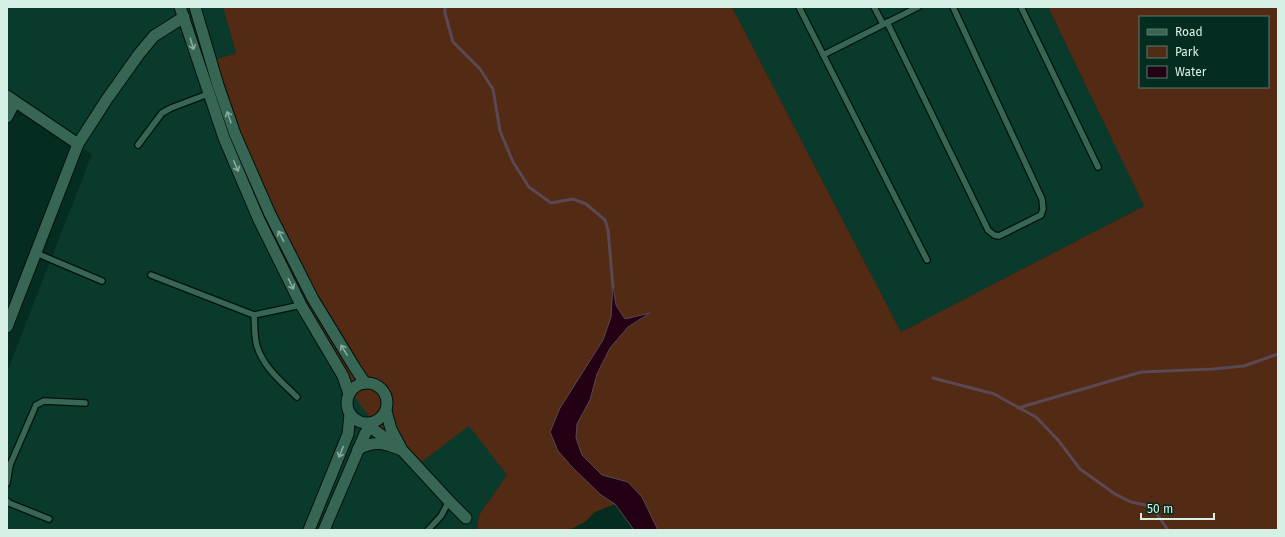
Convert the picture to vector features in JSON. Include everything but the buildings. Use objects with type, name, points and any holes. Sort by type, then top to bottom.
[{"type":"street","points":[[195,7],[218,85],[235,134],[270,214],[313,299],[365,383]]},
{"type":"street","points":[[7,327],[78,144],[107,99],[139,54],[154,36],[182,12],[208,94],[224,138],[259,220],[301,305],[342,376],[349,394],[347,407],[350,414],[360,422],[371,425],[402,450],[449,502],[466,518]]},
{"type":"street","points":[[7,116],[11,99],[78,144]]},
{"type":"street","points":[[349,394],[354,388],[365,383],[377,385],[384,391],[387,399],[386,411],[391,429],[402,450]]},
{"type":"street","points":[[324,530],[358,449],[371,425],[381,418],[386,411]]},
{"type":"street","points":[[309,530],[348,434],[350,414]]},
{"type":"street","points":[[358,449],[366,445],[376,443],[402,450]]},
{"type":"lane","points":[[799,7],[927,260]]},
{"type":"lane","points":[[874,7],[885,23],[988,230],[994,235],[999,236],[1041,215],[1044,209],[1042,199],[953,7]]},
{"type":"lane","points":[[823,55],[918,7]]},
{"type":"lane","points":[[1021,7],[1098,167]]},
{"type":"lane","points":[[138,145],[162,114],[171,108],[208,94]]},
{"type":"lane","points":[[36,253],[102,281]]},
{"type":"lane","points":[[151,275],[254,316],[301,305]]},
{"type":"lane","points":[[254,316],[256,345],[261,357],[269,369],[297,397]]},
{"type":"lane","points":[[7,483],[9,464],[36,405],[44,401],[85,402]]},
{"type":"lane","points":[[7,501],[49,518]]},
{"type":"lane","points":[[428,530],[441,516],[449,502]]},
{"type":"shaded area","points":[[7,7],[223,7],[236,53],[199,65],[507,475],[479,515],[478,530],[7,530],[7,372],[92,154],[7,103]]},
{"type":"shaded area","points":[[732,7],[1048,7],[1144,206],[901,332]]},
{"type":"green space","points":[[223,7],[732,7],[901,332],[1144,206],[1048,7],[1278,7],[1278,530],[658,530],[642,497],[628,482],[602,475],[581,455],[576,438],[577,424],[590,400],[597,374],[610,348],[628,327],[649,314],[625,319],[616,305],[613,288],[611,317],[603,340],[550,432],[601,495],[615,504],[595,512],[585,522],[569,530],[478,530],[479,515],[507,475],[469,426],[420,463],[368,415],[346,385],[289,281],[199,65],[236,53]]},
{"type":"water","points":[[613,285],[616,305],[625,319],[650,313],[628,327],[610,348],[597,374],[590,400],[577,424],[576,438],[582,455],[602,475],[628,482],[642,497],[658,530],[634,530],[615,504],[601,495],[558,451],[550,432],[560,408],[603,340],[611,317]]},
{"type":"waterway","points":[[445,7],[445,13],[453,42],[480,69],[493,89],[500,131],[513,162],[529,187],[551,203],[573,199],[586,204],[605,220],[608,230],[613,287]]},
{"type":"waterway","points":[[1018,408],[1141,372],[1244,366],[1278,354]]},
{"type":"waterway","points":[[933,378],[994,394],[1036,417],[1058,440],[1080,469],[1115,494],[1131,502],[1151,506],[1168,530]]}]
